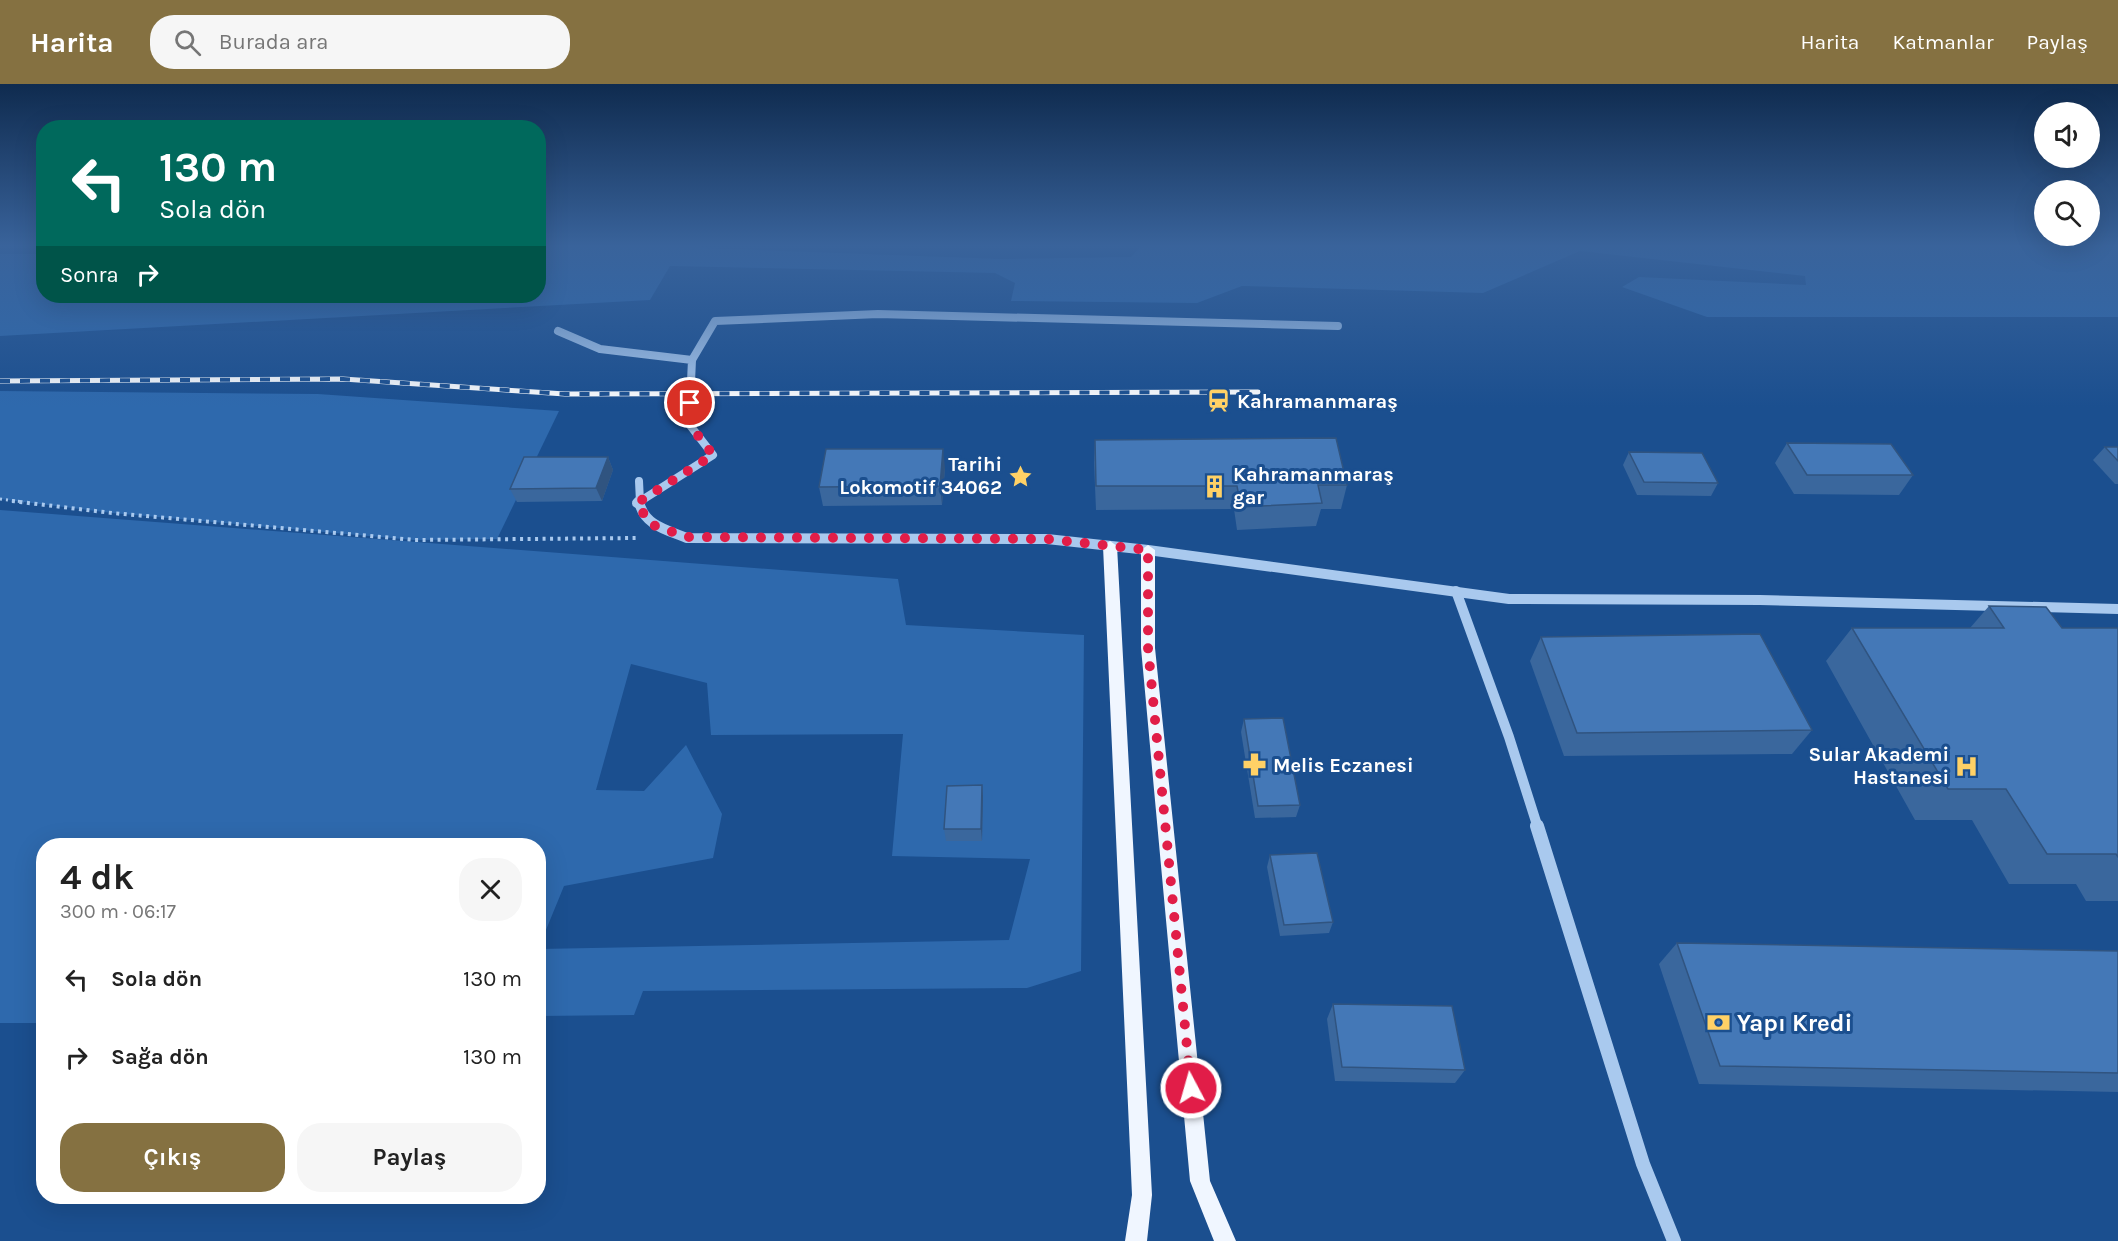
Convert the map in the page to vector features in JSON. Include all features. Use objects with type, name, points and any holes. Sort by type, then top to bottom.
[{"type":"main road","points":[[1110,546],[1142,1195],[1136,1241]]},
{"type":"main road","points":[[1148,550],[1148,648],[1200,1181],[1225,1241]]},
{"type":"street","points":[[637,503],[713,455],[689,424],[692,360],[715,321],[879,314],[1338,326]]},
{"type":"street","points":[[558,331],[600,349],[692,360]]},
{"type":"street","points":[[639,481],[637,503],[650,524],[687,537],[1047,539],[1148,550],[1509,599],[1760,600],[2118,609]]},
{"type":"street","points":[[1456,591],[1509,737],[1642,1164],[1674,1241]]},
{"type":"path","points":[[0,499],[112,513],[414,540],[639,538]]},
{"type":"shaded area","points":[[0,299],[36,299],[36,303],[546,303],[546,299],[650,300],[0,336]]},
{"type":"shaded area","points":[[1011,299],[1208,299],[1197,303],[1011,301]]},
{"type":"shaded area","points":[[1656,299],[2118,299],[2118,317],[1707,317]]},
{"type":"shaded area","points":[[0,391],[318,394],[559,411],[497,539],[414,540],[112,513],[0,499]]},
{"type":"shaded area","points":[[0,510],[898,579],[906,625],[1084,635],[1081,971],[1027,988],[643,991],[634,1015],[546,1016],[546,949],[1009,940],[1030,859],[892,856],[903,734],[711,735],[707,683],[631,664],[596,790],[644,791],[686,745],[722,814],[713,858],[564,886],[546,930],[546,838],[36,838],[36,1023],[0,1023]]},
{"type":"building","points":[[1336,438],[1347,485],[1318,485],[1322,503],[1241,507],[1237,486],[1096,486],[1095,440]]},
{"type":"building","points":[[1787,443],[1891,444],[1913,475],[1807,475]]},
{"type":"building","points":[[2105,447],[2118,447],[2118,461]]},
{"type":"building","points":[[826,449],[943,449],[940,486],[819,487]]},
{"type":"building","points":[[1629,452],[1702,453],[1718,483],[1644,482]]},
{"type":"building","points":[[524,457],[608,457],[596,488],[510,489]]},
{"type":"building","points":[[1989,606],[2046,607],[2062,628],[2118,628],[2118,857],[2116,854],[2047,854],[2006,789],[1948,789],[1852,628],[2004,628]]},
{"type":"building","points":[[1760,634],[1812,730],[1577,733],[1541,637]]},
{"type":"building","points":[[1283,718],[1300,805],[1258,806],[1244,719]]},
{"type":"building","points":[[982,785],[981,829],[944,829],[947,786]]},
{"type":"building","points":[[1317,853],[1333,922],[1284,925],[1270,855]]},
{"type":"building","points":[[1677,943],[2118,951],[2118,1073],[1720,1066]]},
{"type":"building","points":[[1333,1004],[1452,1006],[1465,1070],[1342,1067]]},
{"type":"railway","points":[[0,381],[343,379],[565,394],[1258,392]]},
{"type":"place","name":"Kahramanmaraş","points":[[1219,401]]},
{"type":"place","name":"Tarihi Lokomotif 34062","points":[[1020,476]]},
{"type":"place","name":"Kahramanmaraş gar","points":[[1215,486]]},
{"type":"place","name":"Melis Eczanesi","points":[[1255,765]]},
{"type":"place","name":"Sular Akademi Hastanesi","points":[[1967,766]]},
{"type":"place","name":"Yapı Kredi","points":[[1719,1023]]},
{"type":"route","points":[[690,403],[689,424],[713,455],[637,503],[650,524],[687,537],[1047,539],[1148,550],[1148,648],[1191,1088]]}]
